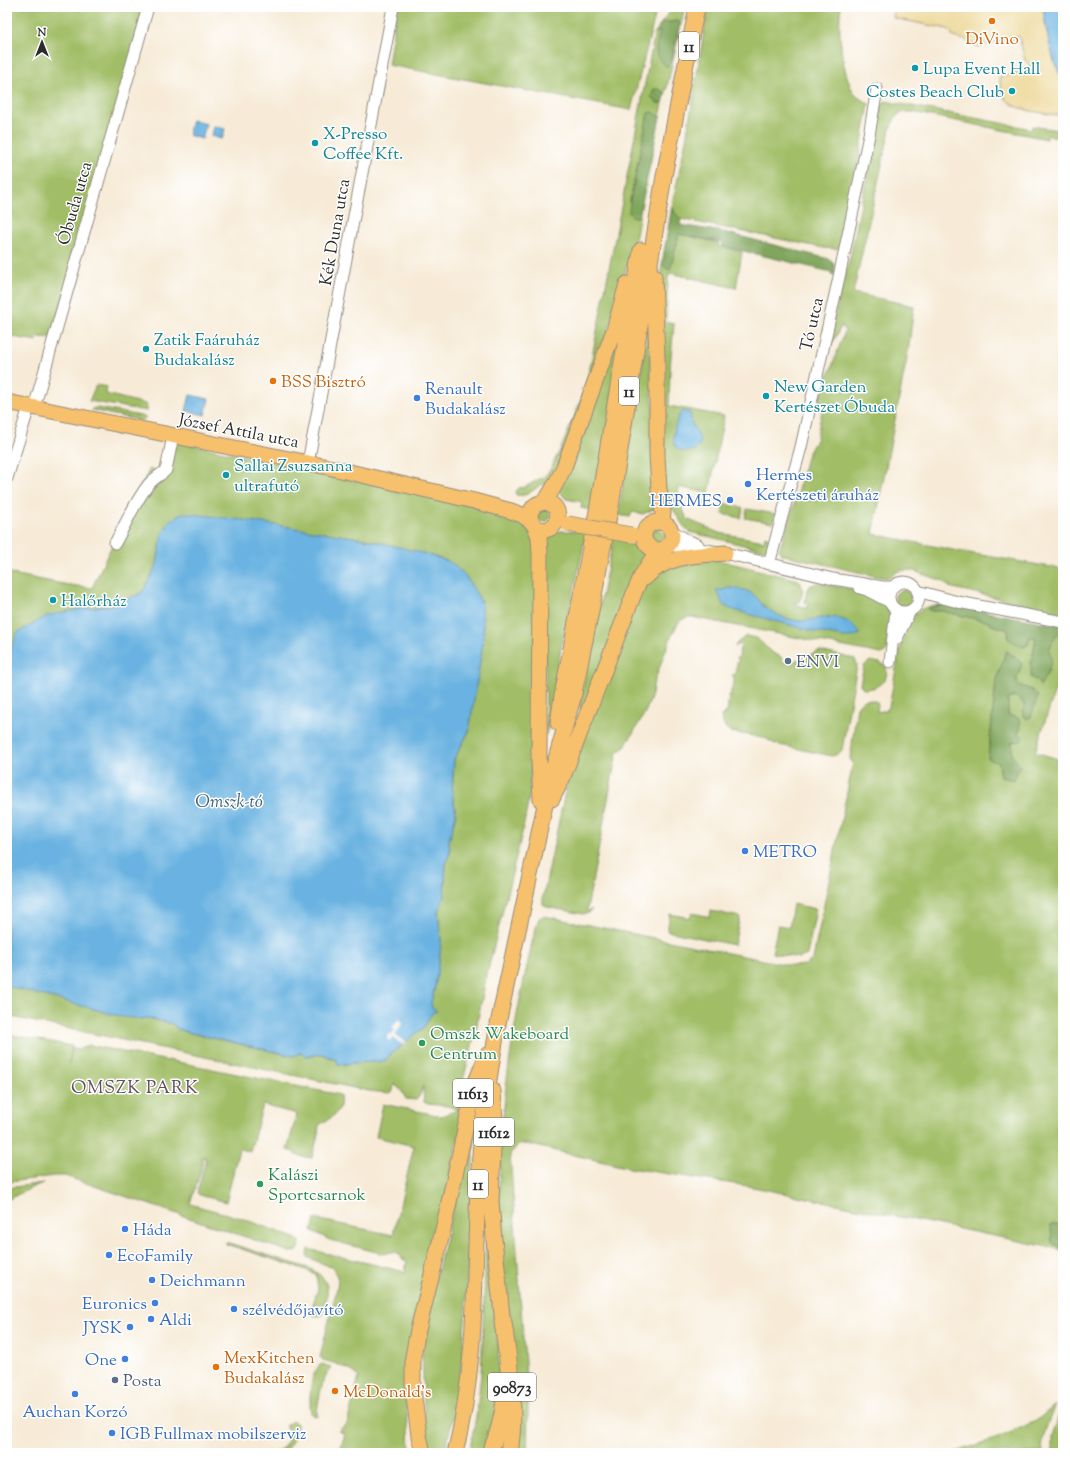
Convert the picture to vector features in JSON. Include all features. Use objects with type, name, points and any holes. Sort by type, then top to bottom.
[{"type":"highway","name":"90873","points":[[503,1322],[512,1388],[512,1430],[509,1453]]},
{"type":"main road","name":"11","points":[[648,243],[688,7]]},
{"type":"main road","name":"11","points":[[455,1453],[470,1375],[480,1148],[498,1024],[551,777],[562,696],[597,511],[648,243],[697,7]]},
{"type":"main road","points":[[542,819],[539,760],[540,555],[539,537],[533,524],[531,512],[556,483],[564,467],[614,330],[633,260],[648,243]]},
{"type":"main road","points":[[542,819],[562,779],[642,575],[662,548],[672,539],[666,526],[663,512],[657,456],[657,359],[648,243]]},
{"type":"main road","name":"József Attila utca","points":[[19,405],[308,463],[474,501],[522,515],[533,524]]},
{"type":"main road","name":"József Attila utca","points":[[474,501],[520,506],[540,503]]},
{"type":"main road","points":[[540,503],[552,504],[562,519],[638,533],[648,547],[662,548]]},
{"type":"main road","points":[[533,524],[543,530],[551,528],[562,519]]},
{"type":"main road","points":[[638,533],[654,522],[666,526]]},
{"type":"main road","points":[[635,591],[647,576],[656,568],[680,558],[725,553]]},
{"type":"main road","name":"11613","points":[[423,1453],[419,1436],[413,1389],[413,1356],[475,1084],[498,1024]]},
{"type":"main road","name":"11612","points":[[488,1453],[493,1445],[498,1428],[505,1394],[507,1374],[494,1239],[492,1202],[492,1148],[495,1120],[492,1062]]},
{"type":"main road","name":"11613","points":[[414,1453],[419,1436]]},
{"type":"main road","name":"11613","points":[[418,1453],[419,1436]]},
{"type":"street","name":"Óbuda utca","points":[[8,471],[19,405],[148,7]]},
{"type":"street","name":"Kék Duna utca","points":[[308,463],[393,7]]},
{"type":"street","name":"Tó utca","points":[[769,564],[801,447],[839,277],[869,135],[877,89]]},
{"type":"street","points":[[115,544],[143,492],[150,482],[166,470],[173,436]]},
{"type":"street","points":[[666,526],[687,540],[725,553],[769,564],[833,579],[884,587],[893,587],[901,583],[911,584],[917,591],[918,600],[903,622],[893,648],[890,662]]},
{"type":"street","points":[[662,548],[681,546],[725,553]]},
{"type":"street","points":[[833,579],[867,590],[902,612],[926,604],[958,602]]},
{"type":"street","points":[[893,587],[889,594],[893,606],[893,648]]},
{"type":"street","points":[[917,591],[958,602],[1063,622]]},
{"type":"green space","points":[[7,7],[146,7],[51,338],[37,337],[37,341],[7,336]]},
{"type":"green space","points":[[397,7],[663,7],[663,9],[657,8],[631,110],[388,65]]},
{"type":"green space","points":[[670,7],[685,7],[665,96],[664,92],[657,103],[663,103],[660,117],[653,112],[648,113],[630,201],[633,217],[639,217],[636,235],[599,363],[551,483],[541,485],[527,494],[516,495],[516,491],[519,488],[525,487],[545,476],[550,470],[562,446],[586,388],[655,32],[660,31],[671,63],[678,21],[661,23],[669,13]]},
{"type":"green space","points":[[708,7],[841,7],[840,39],[846,74],[855,95],[869,104],[843,244],[837,249],[824,248],[681,219],[675,213],[672,206],[686,140]]},
{"type":"green space","points":[[679,21],[671,63],[667,67],[657,55],[656,47],[660,31],[655,33],[661,23]]},
{"type":"green space","points":[[654,89],[659,89],[664,92],[665,96],[663,103],[657,103],[651,97]]},
{"type":"green space","points":[[885,101],[1032,129],[1032,126],[1063,131],[1063,139],[1047,135],[1047,139],[912,112],[903,113],[897,116],[890,129],[853,293],[914,306],[908,352],[873,534],[963,552],[1063,569],[1063,613],[949,587],[943,581],[910,570],[898,571],[889,578],[879,577],[781,554],[779,550],[791,515],[808,454],[816,440],[822,411],[818,404],[822,388],[830,372],[845,331],[842,325],[830,347],[828,340],[850,258],[881,106]]},
{"type":"green space","points":[[653,112],[660,117],[639,217],[633,217],[629,213],[630,201],[648,113]]},
{"type":"green space","points":[[672,206],[675,213],[681,219],[680,225],[723,232],[829,259],[834,264],[835,275],[831,274],[831,272],[723,246],[721,242],[679,234],[670,270],[662,264]]},
{"type":"green space","points":[[679,234],[719,243],[718,246],[742,252],[736,288],[670,273],[668,278],[666,322],[674,324],[670,368],[669,406],[724,416],[709,493],[678,487],[679,501],[687,519],[719,533],[764,541],[765,536],[771,539],[769,547],[764,550],[690,532],[683,526],[674,510],[667,505],[664,497],[660,334],[661,272],[662,264],[666,268],[670,269]]},
{"type":"green space","points":[[648,328],[660,506],[643,514],[632,512],[630,517],[618,515]]},
{"type":"green space","points":[[621,332],[596,511],[581,508],[582,502],[566,499],[557,488]]},
{"type":"green space","points":[[96,385],[107,387],[106,394],[145,404],[147,411],[89,401]]},
{"type":"green space","points":[[94,408],[146,417],[142,421],[91,410]]},
{"type":"green space","points":[[169,440],[500,511],[519,519],[529,530],[535,544],[537,581],[530,792],[523,829],[486,978],[475,1034],[460,1092],[459,1110],[465,1112],[407,1356],[405,1397],[410,1453],[339,1453],[345,1434],[339,1430],[347,1424],[359,1377],[347,1368],[323,1360],[320,1357],[338,1279],[333,1268],[307,1257],[308,1249],[405,1272],[407,1261],[402,1259],[399,1254],[389,1252],[384,1254],[330,1240],[312,1231],[315,1219],[393,1235],[414,1146],[376,1137],[383,1104],[441,1116],[458,1110],[448,1106],[428,1104],[424,1102],[423,1086],[420,1095],[416,1100],[406,1099],[401,1090],[394,1084],[393,1091],[390,1093],[369,1091],[7,1016],[7,931],[141,1019],[148,1018],[173,1024],[177,1029],[191,1033],[293,1056],[300,1053],[307,1056],[322,1054],[337,1060],[338,1065],[385,1061],[393,1052],[424,1027],[432,1012],[431,1003],[435,987],[441,940],[438,912],[444,896],[446,862],[450,853],[449,841],[456,814],[452,792],[454,759],[469,731],[398,547],[346,536],[170,520],[162,535],[157,564],[145,588],[139,595],[132,596],[124,603],[79,609],[7,659],[7,573],[92,588],[133,500],[150,469],[162,472]]},
{"type":"green space","points":[[724,504],[743,508],[741,518],[722,514]]},
{"type":"green space","points":[[747,509],[776,514],[773,523],[745,518]]},
{"type":"green space","points":[[546,510],[549,511],[549,521],[542,522],[539,521],[538,514],[539,511]]},
{"type":"green space","points":[[657,529],[662,531],[664,536],[662,541],[657,543],[652,541],[650,536],[652,531]]},
{"type":"green space","points":[[559,531],[586,531],[563,638],[551,715],[546,735],[544,539]]},
{"type":"green space","points":[[614,535],[627,538],[626,543],[639,547],[647,558],[584,709],[580,709],[579,706],[586,671],[589,665]]},
{"type":"green space","points":[[714,559],[798,580],[802,585],[802,590],[800,602],[796,602],[796,604],[807,608],[808,604],[805,603],[807,590],[810,586],[817,583],[859,590],[884,603],[890,612],[887,650],[882,654],[876,653],[692,617],[680,621],[665,652],[653,685],[647,709],[625,747],[617,752],[587,909],[588,911],[592,909],[589,913],[583,914],[547,907],[543,904],[543,897],[570,772],[641,589],[669,565]]},
{"type":"green space","points":[[903,590],[909,592],[911,598],[909,604],[903,606],[897,604],[895,598],[897,592]]},
{"type":"green space","points":[[940,605],[928,609],[990,622],[991,625],[1036,638],[1031,665],[1049,650],[1054,638],[1060,632],[1063,633],[1063,666],[1035,752],[1058,759],[1055,766],[1063,772],[1063,1225],[1051,1224],[1052,1243],[1063,1248],[1063,1250],[748,1186],[630,1168],[527,1144],[518,1145],[510,1154],[528,1405],[527,1453],[514,1453],[499,1219],[500,1159],[508,1069],[518,1009],[534,933],[539,918],[544,916],[793,966],[806,965],[813,959],[853,763],[850,759],[857,707],[863,701],[871,700],[877,702],[878,704],[877,712],[887,710],[889,707],[901,646],[908,624],[918,611],[928,606]],"holes":[[[1006,651],[1021,664],[1017,679],[1018,685],[1032,690],[1023,716],[1024,703],[1015,696],[1008,699],[1008,715],[1018,733],[1012,742],[1012,755],[1001,777],[999,763],[988,759],[996,682]]]},
{"type":"green space","points":[[940,605],[954,606],[1063,626],[1063,633],[1060,632],[1054,638],[1049,650],[1051,655],[1050,664],[1040,686],[1037,680],[1031,678],[1031,665],[1036,638],[1030,637],[1028,645],[1023,647],[1008,639],[1008,630],[991,625],[989,622],[927,609]]},
{"type":"green space","points":[[746,636],[757,638],[771,652],[781,657],[783,662],[792,664],[796,660],[820,651],[855,659],[857,665],[842,750],[838,754],[832,756],[775,744],[765,738],[731,732],[724,726],[721,716],[728,711],[728,696],[732,693],[730,691],[733,689],[731,687],[734,685],[732,682],[735,680],[732,676],[736,673],[735,671],[737,670],[735,667],[738,665],[736,663],[739,661],[737,658],[740,655],[739,649],[742,647],[739,644],[735,647],[737,643]]},
{"type":"green space","points":[[1006,651],[1015,656],[1022,664],[1017,679],[1018,685],[1032,690],[1038,696],[1031,717],[1026,719],[1023,716],[1024,703],[1015,696],[1008,699],[1008,715],[1019,718],[1021,727],[1018,733],[1022,736],[1022,741],[1012,742],[1012,755],[1020,766],[1014,780],[1001,777],[999,763],[988,759],[996,682]]},
{"type":"green space","points":[[870,661],[886,666],[886,677],[881,684],[873,688],[863,689],[860,684],[864,666]]},
{"type":"green space","points":[[793,904],[816,909],[807,955],[799,958],[772,953],[778,925],[789,927]]},
{"type":"green space","points":[[711,911],[740,917],[734,945],[667,931],[670,914],[690,918],[692,913],[710,917]]},
{"type":"green space","points":[[7,1034],[72,1046],[69,1064],[72,1048],[80,1049],[89,1045],[340,1095],[340,1106],[336,1114],[319,1125],[312,1158],[295,1155],[296,1153],[287,1150],[297,1114],[263,1105],[250,1151],[239,1149],[226,1202],[197,1193],[205,1163],[205,1157],[202,1157],[200,1174],[190,1204],[241,1218],[295,1238],[300,1242],[299,1249],[297,1251],[290,1252],[65,1176],[10,1182],[7,1181]]},
{"type":"green space","points":[[475,1118],[465,1321],[462,1361],[455,1411],[444,1453],[426,1453],[422,1348],[423,1331]]},
{"type":"green space","points":[[44,1183],[35,1186],[7,1200],[7,1188]]},
{"type":"green space","points":[[1051,1224],[1063,1225],[1063,1248],[1052,1243]]},
{"type":"green space","points":[[487,1227],[498,1342],[500,1396],[489,1438],[480,1453],[469,1453],[477,1412],[481,1373]]},
{"type":"green space","points":[[226,1242],[311,1269],[316,1272],[324,1279],[327,1287],[326,1298],[321,1316],[314,1316],[310,1313],[318,1289],[316,1274],[226,1244]]},
{"type":"green space","points":[[322,1364],[331,1367],[325,1377],[321,1391],[317,1417],[311,1414],[310,1394],[312,1380],[318,1368]]},
{"type":"green space","points":[[1055,1405],[1044,1435],[1042,1447],[1043,1453],[952,1453],[998,1438],[1036,1421]]},
{"type":"green space","points":[[1060,1412],[1063,1412],[1063,1453],[1052,1453],[1052,1437]]},
{"type":"green space","points":[[292,1421],[297,1424],[297,1427],[291,1443],[283,1452],[273,1453],[280,1450],[286,1444],[290,1435],[286,1427]]},
{"type":"sand","points":[[895,7],[1043,7],[1054,62],[1063,81],[1063,116],[1041,113],[1017,107],[1006,99],[999,78],[1026,71],[1030,65],[1025,60],[1019,36],[978,47],[966,40],[953,37],[948,29],[893,18]]},
{"type":"water","points":[[1043,7],[1063,7],[1063,81],[1055,63],[1050,45]]},
{"type":"water","points":[[192,120],[206,124],[202,139],[188,135]]},
{"type":"water","points":[[214,126],[225,129],[222,139],[211,136]]},
{"type":"water","points":[[190,395],[209,399],[205,415],[186,411]]},
{"type":"water","points":[[683,411],[690,413],[692,425],[698,433],[700,444],[696,449],[690,451],[681,451],[674,444],[675,426],[678,417]]},
{"type":"water","name":"Omszk-tó","points":[[183,513],[244,520],[365,539],[427,554],[450,562],[465,575],[481,601],[484,637],[469,731],[454,759],[452,792],[456,814],[449,841],[450,853],[446,862],[444,896],[438,912],[441,940],[440,954],[431,1003],[432,1008],[437,1011],[432,1013],[424,1027],[384,1061],[338,1065],[337,1060],[322,1054],[307,1056],[300,1053],[294,1056],[191,1033],[177,1029],[173,1024],[148,1018],[141,1019],[123,1017],[7,986],[7,659],[17,633],[47,616],[79,609],[124,603],[132,596],[139,595],[145,588],[157,564],[162,535],[170,520]]},
{"type":"water","points":[[729,588],[748,591],[775,614],[786,618],[802,621],[827,617],[842,619],[854,627],[860,634],[853,637],[844,637],[812,631],[730,609],[722,604],[716,590]]},
{"type":"pier","points":[[399,1019],[403,1022],[395,1035],[406,1043],[404,1045],[393,1038],[391,1041],[387,1038],[389,1034],[391,1035],[395,1030],[392,1028]]},
{"type":"place","name":"DiVino","points":[[992,21]]},
{"type":"place","name":"Lupa Event Hall","points":[[915,68]]},
{"type":"place","name":"Costes Beach Club","points":[[1012,91]]},
{"type":"place","name":"X-Presso Coffee Kft.","points":[[315,143]]},
{"type":"place","name":"Zatik Faáruház Budakalász","points":[[146,349]]},
{"type":"place","name":"BSS Bisztró","points":[[273,381]]},
{"type":"place","name":"New Garden Kertészet Óbuda","points":[[766,396]]},
{"type":"place","name":"Renault Budakalász","points":[[417,398]]},
{"type":"place","name":"Sallai Zsuzsanna ultrafutó","points":[[226,475]]},
{"type":"place","name":"Hermes Kertészeti áruház","points":[[748,484]]},
{"type":"place","name":"HERMES","points":[[730,500]]},
{"type":"place","name":"Halőrház","points":[[53,600]]},
{"type":"place","name":"ENVI","points":[[788,661]]},
{"type":"place","name":"METRO","points":[[745,851]]},
{"type":"place","name":"Omszk Wakeboard Centrum","points":[[422,1043]]},
{"type":"place","name":"Kalászi Sportcsarnok","points":[[260,1184]]},
{"type":"place","name":"Háda","points":[[125,1229]]},
{"type":"place","name":"EcoFamily","points":[[109,1255]]},
{"type":"place","name":"Deichmann","points":[[152,1280]]},
{"type":"place","name":"Euronics","points":[[155,1303]]},
{"type":"place","name":"szélvédőjavító","points":[[234,1309]]},
{"type":"place","name":"Aldi","points":[[151,1319]]},
{"type":"place","name":"JYSK","points":[[130,1327]]},
{"type":"place","name":"One","points":[[125,1359]]},
{"type":"place","name":"MexKitchen Budakalász","points":[[216,1367]]},
{"type":"place","name":"Posta","points":[[115,1380]]},
{"type":"place","name":"McDonald's","points":[[335,1391]]},
{"type":"place","name":"Auchan Korzó","points":[[75,1394]]},
{"type":"place","name":"IGB Fullmax mobilszerviz","points":[[112,1433]]},
{"type":"district","name":"OMSZK PARK","points":[[135,1087]]}]
